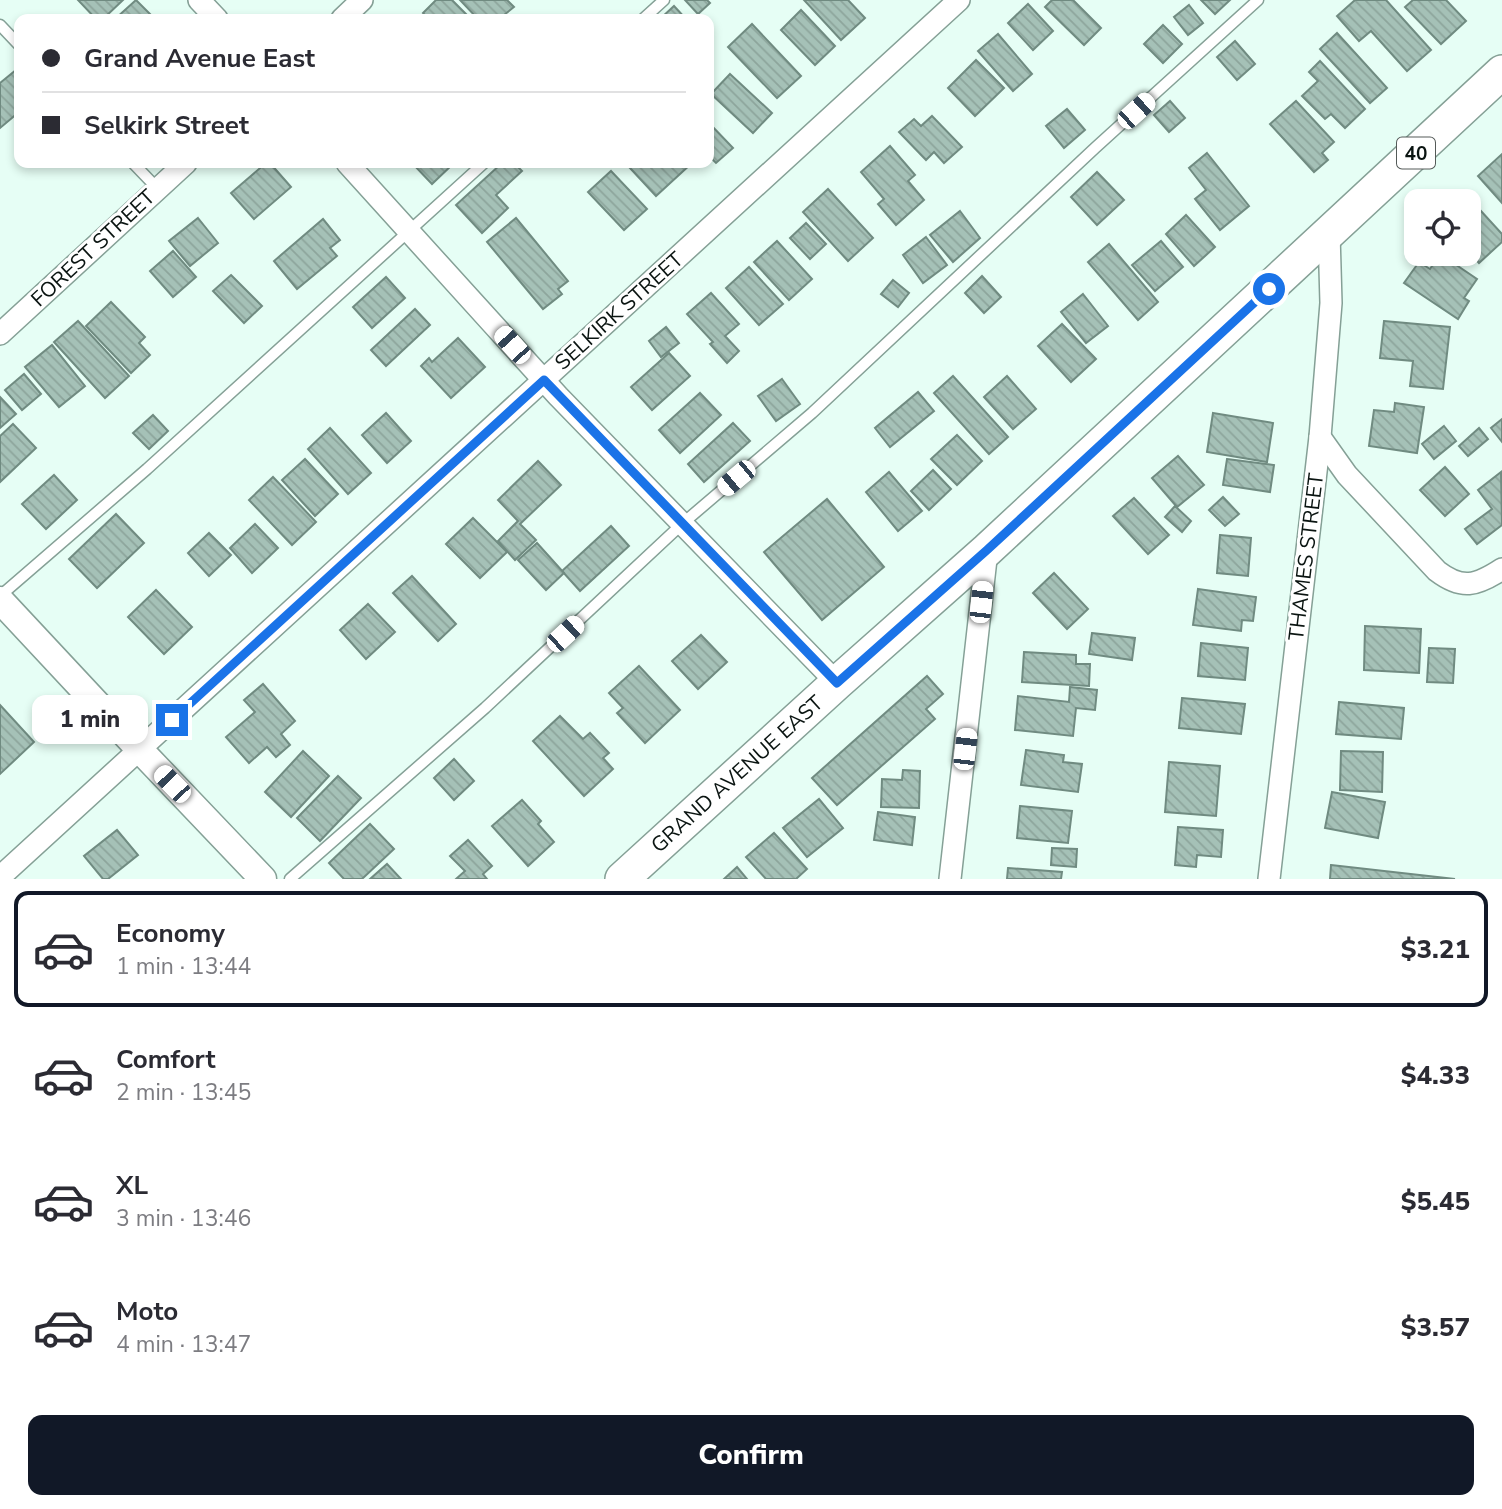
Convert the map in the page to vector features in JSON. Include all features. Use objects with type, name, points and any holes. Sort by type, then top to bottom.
[{"type":"main road","name":"GRAND AVENUE EAST","points":[[622,879],[987,550],[1502,72]]},
{"type":"street","points":[[199,0],[212,14]]},
{"type":"street","points":[[347,14],[362,0]]},
{"type":"street","name":"SELKIRK STREET","points":[[0,877],[959,0]]},
{"type":"street","name":"FOREST STREET","points":[[0,334],[180,168]]},
{"type":"street","points":[[351,168],[544,380],[837,683]]},
{"type":"street","name":"THAMES STREET","points":[[1269,879],[1320,437],[1331,303],[1329,233]]},
{"type":"street","points":[[1320,437],[1347,475],[1450,581],[1467,585],[1487,579],[1502,569]]},
{"type":"street","points":[[950,879],[987,550]]},
{"type":"street","points":[[0,598],[139,750],[263,879]]},
{"type":"lane","points":[[648,14],[664,0]]},
{"type":"lane","points":[[290,879],[485,708],[682,524],[812,413],[1095,148],[1258,0]]},
{"type":"lane","points":[[0,25],[14,39]]},
{"type":"lane","points":[[138,168],[157,188]]},
{"type":"lane","points":[[0,598],[147,470],[479,168]]},
{"type":"building","points":[[78,0],[123,0],[108,14],[91,14]]},
{"type":"building","points":[[136,0],[150,14],[121,14]]},
{"type":"building","points":[[436,0],[452,0],[466,14],[424,14]]},
{"type":"building","points":[[460,0],[507,0],[514,7],[505,14],[473,14]]},
{"type":"building","points":[[685,0],[707,0],[710,3],[698,14]]},
{"type":"building","points":[[804,0],[848,0],[865,18],[841,40]]},
{"type":"building","points":[[1052,0],[1073,0],[1101,28],[1084,45],[1045,7]]},
{"type":"building","points":[[1201,0],[1230,0],[1215,14]]},
{"type":"building","points":[[1355,0],[1386,0],[1431,50],[1407,71],[1371,31],[1359,41],[1337,16]]},
{"type":"building","points":[[1413,0],[1446,0],[1466,21],[1441,44],[1405,7]]},
{"type":"building","points":[[1028,4],[1053,31],[1033,50],[1008,23]]},
{"type":"building","points":[[1189,5],[1203,23],[1188,35],[1174,17]]},
{"type":"building","points":[[674,6],[681,14],[665,14]]},
{"type":"building","points":[[801,10],[835,46],[815,65],[781,30]]},
{"type":"building","points":[[752,24],[801,76],[777,98],[728,47]]},
{"type":"building","points":[[1163,25],[1182,44],[1163,63],[1144,44]]},
{"type":"building","points":[[1337,33],[1387,88],[1370,103],[1320,49]]},
{"type":"building","points":[[998,34],[1032,74],[1013,91],[978,51]]},
{"type":"building","points":[[1235,41],[1255,64],[1237,80],[1217,57]]},
{"type":"building","points":[[976,60],[1004,88],[975,116],[948,88]]},
{"type":"building","points":[[1320,61],[1365,109],[1345,128],[1331,114],[1325,119],[1302,96],[1318,81],[1309,72]]},
{"type":"building","points":[[14,72],[14,116],[0,128],[0,83]]},
{"type":"building","points":[[730,74],[772,113],[753,133],[714,97],[714,91]]},
{"type":"building","points":[[1170,101],[1185,118],[1169,132],[1154,115]]},
{"type":"building","points":[[1296,101],[1334,142],[1322,153],[1328,160],[1314,172],[1270,124]]},
{"type":"building","points":[[1067,109],[1085,130],[1064,148],[1046,126]]},
{"type":"building","points":[[932,116],[962,147],[944,163],[934,152],[926,160],[899,132],[914,119],[921,126]]},
{"type":"building","points":[[714,128],[733,148],[716,163],[714,161]]},
{"type":"building","points":[[890,146],[915,175],[908,181],[924,200],[896,225],[878,204],[884,199],[861,172]]},
{"type":"building","points":[[1207,153],[1249,206],[1220,230],[1195,199],[1206,190],[1189,168]]},
{"type":"building","points":[[1502,154],[1502,203],[1478,176]]},
{"type":"building","points":[[260,168],[274,168],[291,187],[254,219],[231,193]]},
{"type":"building","points":[[417,168],[449,168],[432,184]]},
{"type":"building","points":[[497,168],[519,168],[522,171],[496,195],[508,208],[482,233],[456,205]]},
{"type":"building","points":[[630,168],[687,168],[656,196]]},
{"type":"building","points":[[611,171],[647,209],[624,230],[588,192]]},
{"type":"building","points":[[1097,172],[1124,200],[1097,225],[1071,197]]},
{"type":"building","points":[[828,189],[873,238],[848,261],[803,212]]},
{"type":"building","points":[[960,211],[980,238],[953,262],[930,235]]},
{"type":"building","points":[[1481,211],[1502,234],[1502,242],[1481,261]]},
{"type":"building","points":[[1186,215],[1215,247],[1194,266],[1166,234]]},
{"type":"building","points":[[198,218],[218,243],[190,266],[169,241]]},
{"type":"building","points":[[516,218],[568,281],[558,289],[562,294],[543,309],[487,242]]},
{"type":"building","points":[[323,219],[340,240],[330,248],[337,256],[297,289],[274,261]]},
{"type":"building","points":[[806,223],[826,244],[810,259],[790,238]]},
{"type":"building","points":[[926,237],[947,265],[923,283],[903,255]]},
{"type":"building","points":[[777,241],[812,279],[789,300],[754,262]]},
{"type":"building","points":[[1161,241],[1183,267],[1155,291],[1132,265]]},
{"type":"building","points":[[1109,244],[1158,302],[1138,320],[1088,262]]},
{"type":"building","points":[[173,251],[196,277],[173,297],[150,271]]},
{"type":"building","points":[[1416,266],[1430,269],[1432,266],[1458,266],[1477,279],[1464,298],[1469,301],[1458,319],[1404,283]]},
{"type":"building","points":[[749,267],[783,304],[759,325],[726,288]]},
{"type":"building","points":[[231,275],[262,306],[244,323],[213,291]]},
{"type":"building","points":[[982,276],[1001,297],[984,313],[965,293]]},
{"type":"building","points":[[386,277],[405,298],[372,328],[353,307]]},
{"type":"building","points":[[893,280],[909,293],[898,307],[881,294]]},
{"type":"building","points":[[711,293],[739,324],[725,336],[739,351],[727,363],[710,344],[713,342],[687,314]]},
{"type":"building","points":[[1083,294],[1108,326],[1086,343],[1061,312]]},
{"type":"building","points":[[111,302],[145,337],[139,343],[150,355],[131,373],[86,326]]},
{"type":"building","points":[[415,309],[430,325],[386,366],[371,350]]},
{"type":"building","points":[[78,321],[129,376],[105,398],[54,342]]},
{"type":"building","points":[[1384,321],[1450,327],[1443,389],[1410,386],[1413,361],[1380,358]]},
{"type":"building","points":[[1062,324],[1096,359],[1071,382],[1038,346]]},
{"type":"building","points":[[666,327],[679,343],[661,357],[649,341]]},
{"type":"building","points":[[458,338],[485,367],[451,398],[421,366],[429,358],[432,362]]},
{"type":"building","points":[[52,345],[85,386],[59,407],[25,367]]},
{"type":"building","points":[[669,353],[690,376],[652,410],[631,387]]},
{"type":"building","points":[[24,374],[41,394],[22,410],[5,390]]},
{"type":"building","points":[[953,376],[1008,437],[989,454],[934,393]]},
{"type":"building","points":[[1007,376],[1036,409],[1013,429],[984,397]]},
{"type":"building","points":[[782,379],[800,404],[776,421],[758,396]]},
{"type":"building","points":[[918,392],[934,411],[890,447],[875,428]]},
{"type":"building","points":[[700,393],[721,415],[680,453],[659,430]]},
{"type":"building","points":[[0,397],[16,414],[0,428]]},
{"type":"building","points":[[1395,403],[1424,407],[1417,453],[1369,446],[1374,410],[1394,412]]},
{"type":"building","points":[[386,413],[411,441],[387,463],[362,435]]},
{"type":"building","points":[[1213,413],[1273,423],[1267,462],[1207,452]]},
{"type":"building","points":[[153,415],[168,431],[149,449],[133,433]]},
{"type":"building","points":[[1502,419],[1502,442],[1491,428]]},
{"type":"building","points":[[733,423],[750,441],[704,482],[688,464]]},
{"type":"building","points":[[13,424],[36,448],[0,482],[0,436]]},
{"type":"building","points":[[1444,426],[1456,441],[1434,459],[1422,444]]},
{"type":"building","points":[[330,428],[371,473],[348,494],[308,449]]},
{"type":"building","points":[[1479,428],[1488,439],[1468,456],[1459,446]]},
{"type":"building","points":[[957,435],[982,461],[957,485],[931,459]]},
{"type":"building","points":[[1178,456],[1204,485],[1177,507],[1152,478]]},
{"type":"building","points":[[305,459],[338,494],[315,516],[282,480]]},
{"type":"building","points":[[1227,459],[1274,465],[1270,492],[1223,485]]},
{"type":"building","points":[[538,461],[561,485],[520,524],[536,540],[515,560],[498,541],[518,521],[498,500]]},
{"type":"building","points":[[1445,467],[1469,494],[1445,516],[1420,490]]},
{"type":"building","points":[[933,470],[951,489],[929,510],[911,491]]},
{"type":"building","points":[[889,472],[922,511],[898,531],[866,492]]},
{"type":"building","points":[[1501,472],[1502,525],[1477,544],[1465,529],[1492,509],[1478,490]]},
{"type":"building","points":[[54,475],[77,500],[46,529],[22,504]]},
{"type":"building","points":[[273,477],[316,522],[292,545],[249,500]]},
{"type":"building","points":[[1223,497],[1239,514],[1225,526],[1209,510]]},
{"type":"building","points":[[1134,498],[1169,535],[1148,554],[1113,516]]},
{"type":"building","points":[[827,499],[884,567],[822,620],[764,552]]},
{"type":"building","points":[[1175,506],[1191,521],[1182,532],[1165,517]]},
{"type":"building","points":[[116,514],[144,543],[97,588],[69,559]]},
{"type":"building","points":[[473,518],[507,552],[480,578],[446,544]]},
{"type":"building","points":[[255,524],[278,548],[252,573],[230,548]]},
{"type":"building","points":[[611,526],[629,546],[580,591],[562,571]]},
{"type":"building","points":[[209,533],[231,555],[209,576],[188,553]]},
{"type":"building","points":[[1220,535],[1251,538],[1248,576],[1217,573]]},
{"type":"building","points":[[537,543],[564,573],[546,590],[518,560]]},
{"type":"building","points":[[1054,573],[1088,609],[1067,629],[1033,593]]},
{"type":"building","points":[[412,576],[456,624],[438,641],[393,593]]},
{"type":"building","points":[[1198,589],[1256,597],[1253,621],[1242,620],[1241,631],[1193,625]]},
{"type":"building","points":[[156,590],[192,627],[164,654],[128,617]]},
{"type":"building","points":[[368,604],[395,632],[366,659],[340,630]]},
{"type":"building","points":[[1365,626],[1421,629],[1419,673],[1364,670]]},
{"type":"building","points":[[1092,633],[1135,638],[1132,660],[1089,654]]},
{"type":"building","points":[[701,635],[727,662],[698,689],[672,661]]},
{"type":"building","points":[[1201,643],[1248,648],[1245,680],[1198,676]]},
{"type":"building","points":[[1429,648],[1455,649],[1453,683],[1427,682]]},
{"type":"building","points":[[1024,652],[1076,655],[1076,664],[1090,664],[1089,686],[1022,682]]},
{"type":"building","points":[[639,666],[680,710],[645,743],[617,713],[623,708],[609,693]]},
{"type":"building","points":[[927,676],[943,694],[926,709],[935,719],[837,805],[812,778]]},
{"type":"building","points":[[263,684],[295,721],[281,734],[290,745],[276,757],[267,747],[249,763],[226,737],[255,712],[244,700]]},
{"type":"building","points":[[1070,687],[1097,690],[1095,710],[1076,708],[1073,736],[1015,730],[1018,696],[1069,702]]},
{"type":"building","points":[[1182,698],[1245,704],[1241,734],[1179,728]]},
{"type":"building","points":[[1339,702],[1404,708],[1401,739],[1336,734]]},
{"type":"building","points":[[0,705],[34,742],[0,774]]},
{"type":"building","points":[[560,716],[583,739],[590,733],[609,753],[603,758],[613,769],[584,796],[533,741]]},
{"type":"building","points":[[1026,750],[1064,755],[1063,762],[1082,764],[1078,792],[1021,785]]},
{"type":"building","points":[[303,751],[329,776],[291,817],[265,792]]},
{"type":"building","points":[[1341,751],[1383,752],[1382,792],[1340,790]]},
{"type":"building","points":[[454,759],[474,781],[454,800],[434,778]]},
{"type":"building","points":[[1169,762],[1220,766],[1216,816],[1165,812]]},
{"type":"building","points":[[903,770],[920,771],[919,808],[881,807],[882,779],[902,780]]},
{"type":"building","points":[[338,776],[361,798],[320,841],[297,818]]},
{"type":"building","points":[[1332,792],[1385,802],[1378,838],[1325,828]]},
{"type":"building","points":[[819,799],[843,828],[807,857],[783,828]]},
{"type":"building","points":[[522,800],[541,821],[538,824],[554,842],[528,866],[492,826]]},
{"type":"building","points":[[1020,806],[1072,811],[1068,843],[1017,838]]},
{"type":"building","points":[[878,812],[915,817],[912,845],[874,840]]},
{"type":"building","points":[[370,824],[394,849],[362,879],[344,879],[329,863]]},
{"type":"building","points":[[1178,827],[1223,830],[1221,857],[1197,855],[1196,867],[1175,865]]},
{"type":"building","points":[[117,830],[138,855],[108,879],[103,879],[84,856]]},
{"type":"building","points":[[774,833],[807,869],[796,879],[766,879],[746,857]]},
{"type":"building","points":[[468,840],[492,866],[483,874],[487,879],[456,879],[465,871],[450,856]]},
{"type":"building","points":[[1052,848],[1077,849],[1076,867],[1051,865]]},
{"type":"building","points":[[387,864],[401,879],[370,879]]},
{"type":"building","points":[[1331,865],[1455,879],[1330,879]]},
{"type":"building","points":[[737,867],[747,879],[724,879]]},
{"type":"building","points":[[1008,868],[1062,872],[1061,879],[1007,879]]},
{"type":"route","points":[[172,720],[544,380],[837,683],[987,550],[1269,289]]}]
